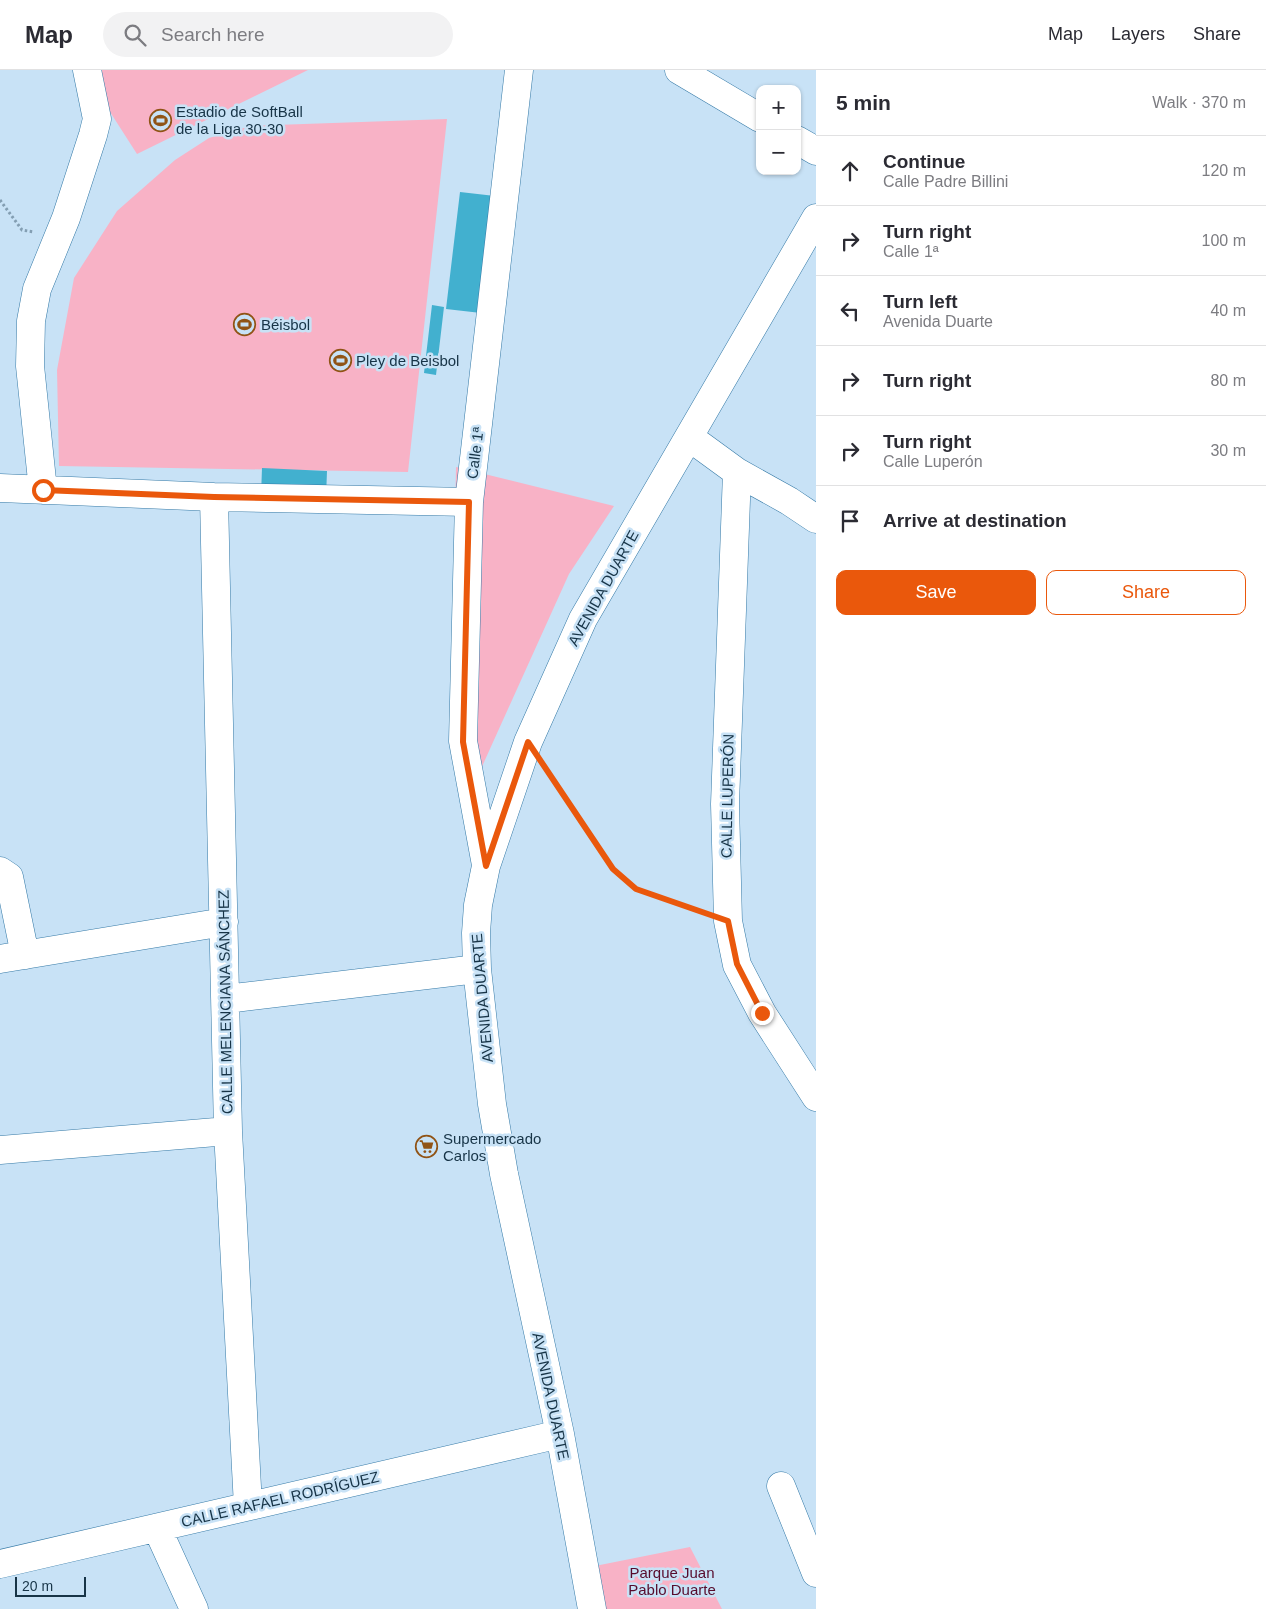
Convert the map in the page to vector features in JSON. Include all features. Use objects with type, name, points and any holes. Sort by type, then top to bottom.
[{"type":"street","points":[[43,490],[30,366],[31,321],[37,289],[66,218],[97,119],[87,70]]},
{"type":"street","name":"Calle 1ª","points":[[486,866],[463,742],[469,502],[519,70]]},
{"type":"street","points":[[679,70],[756,116]]},
{"type":"street","points":[[801,142],[816,151]]},
{"type":"street","name":"AVENIDA DUARTE","points":[[592,1609],[560,1434],[504,1174],[492,1104],[477,969],[476,933],[478,905],[486,866],[528,742],[583,619],[816,218]]},
{"type":"street","points":[[689,437],[737,472],[789,500],[816,519]]},
{"type":"street","name":"CALLE LUPERÓN","points":[[737,472],[725,804],[728,921],[737,964],[762,1013],[816,1097]]},
{"type":"street","points":[[0,488],[214,497],[469,502]]},
{"type":"street","name":"CALLE MELENCIANA SÁNCHEZ","points":[[214,497],[228,1131],[248,1506]]},
{"type":"street","points":[[0,871],[9,877],[12,957],[224,922]]},
{"type":"street","points":[[226,999],[477,969]]},
{"type":"street","points":[[0,1150],[228,1131]]},
{"type":"street","name":"CALLE RAFAEL RODRÍGUEZ","points":[[0,1564],[560,1434]]},
{"type":"street","points":[[781,1486],[816,1573]]},
{"type":"street","points":[[156,1528],[194,1609]]},
{"type":"path","points":[[0,200],[22,230],[40,232],[66,218]]},
{"type":"path","points":[[528,742],[613,869],[636,889],[728,921]]},
{"type":"green space","name":"Estadio de SoftBall de la Liga 30-30","points":[[90,70],[308,70],[137,154],[94,87]]},
{"type":"green space","name":"Béisbol","points":[[447,119],[408,472],[59,466],[57,370],[74,278],[117,211],[175,160],[209,138],[250,126]]},
{"type":"green space","points":[[456,467],[614,506],[569,574],[466,802],[451,725]]},
{"type":"green space","name":"Parque Juan Pablo Duarte","points":[[690,1547],[722,1609],[605,1609],[595,1566]]},
{"type":"building","points":[[460,192],[495,196],[481,313],[446,309]]},
{"type":"building","points":[[432,305],[444,307],[436,375],[424,373]]},
{"type":"building","points":[[262,468],[327,471],[326,498],[261,496]]},
{"type":"place","name":"Estadio de SoftBall de la Liga 30-30","points":[[160,120]]},
{"type":"place","name":"Béisbol","points":[[245,324]]},
{"type":"place","name":"Pley de Beisbol","points":[[340,360]]},
{"type":"place","name":"Supermercado Carlos","points":[[427,1147]]},
{"type":"route","points":[[43,490],[214,497],[469,502],[463,742],[486,866],[528,742],[613,869],[636,889],[728,921],[737,964],[762,1013]]}]
